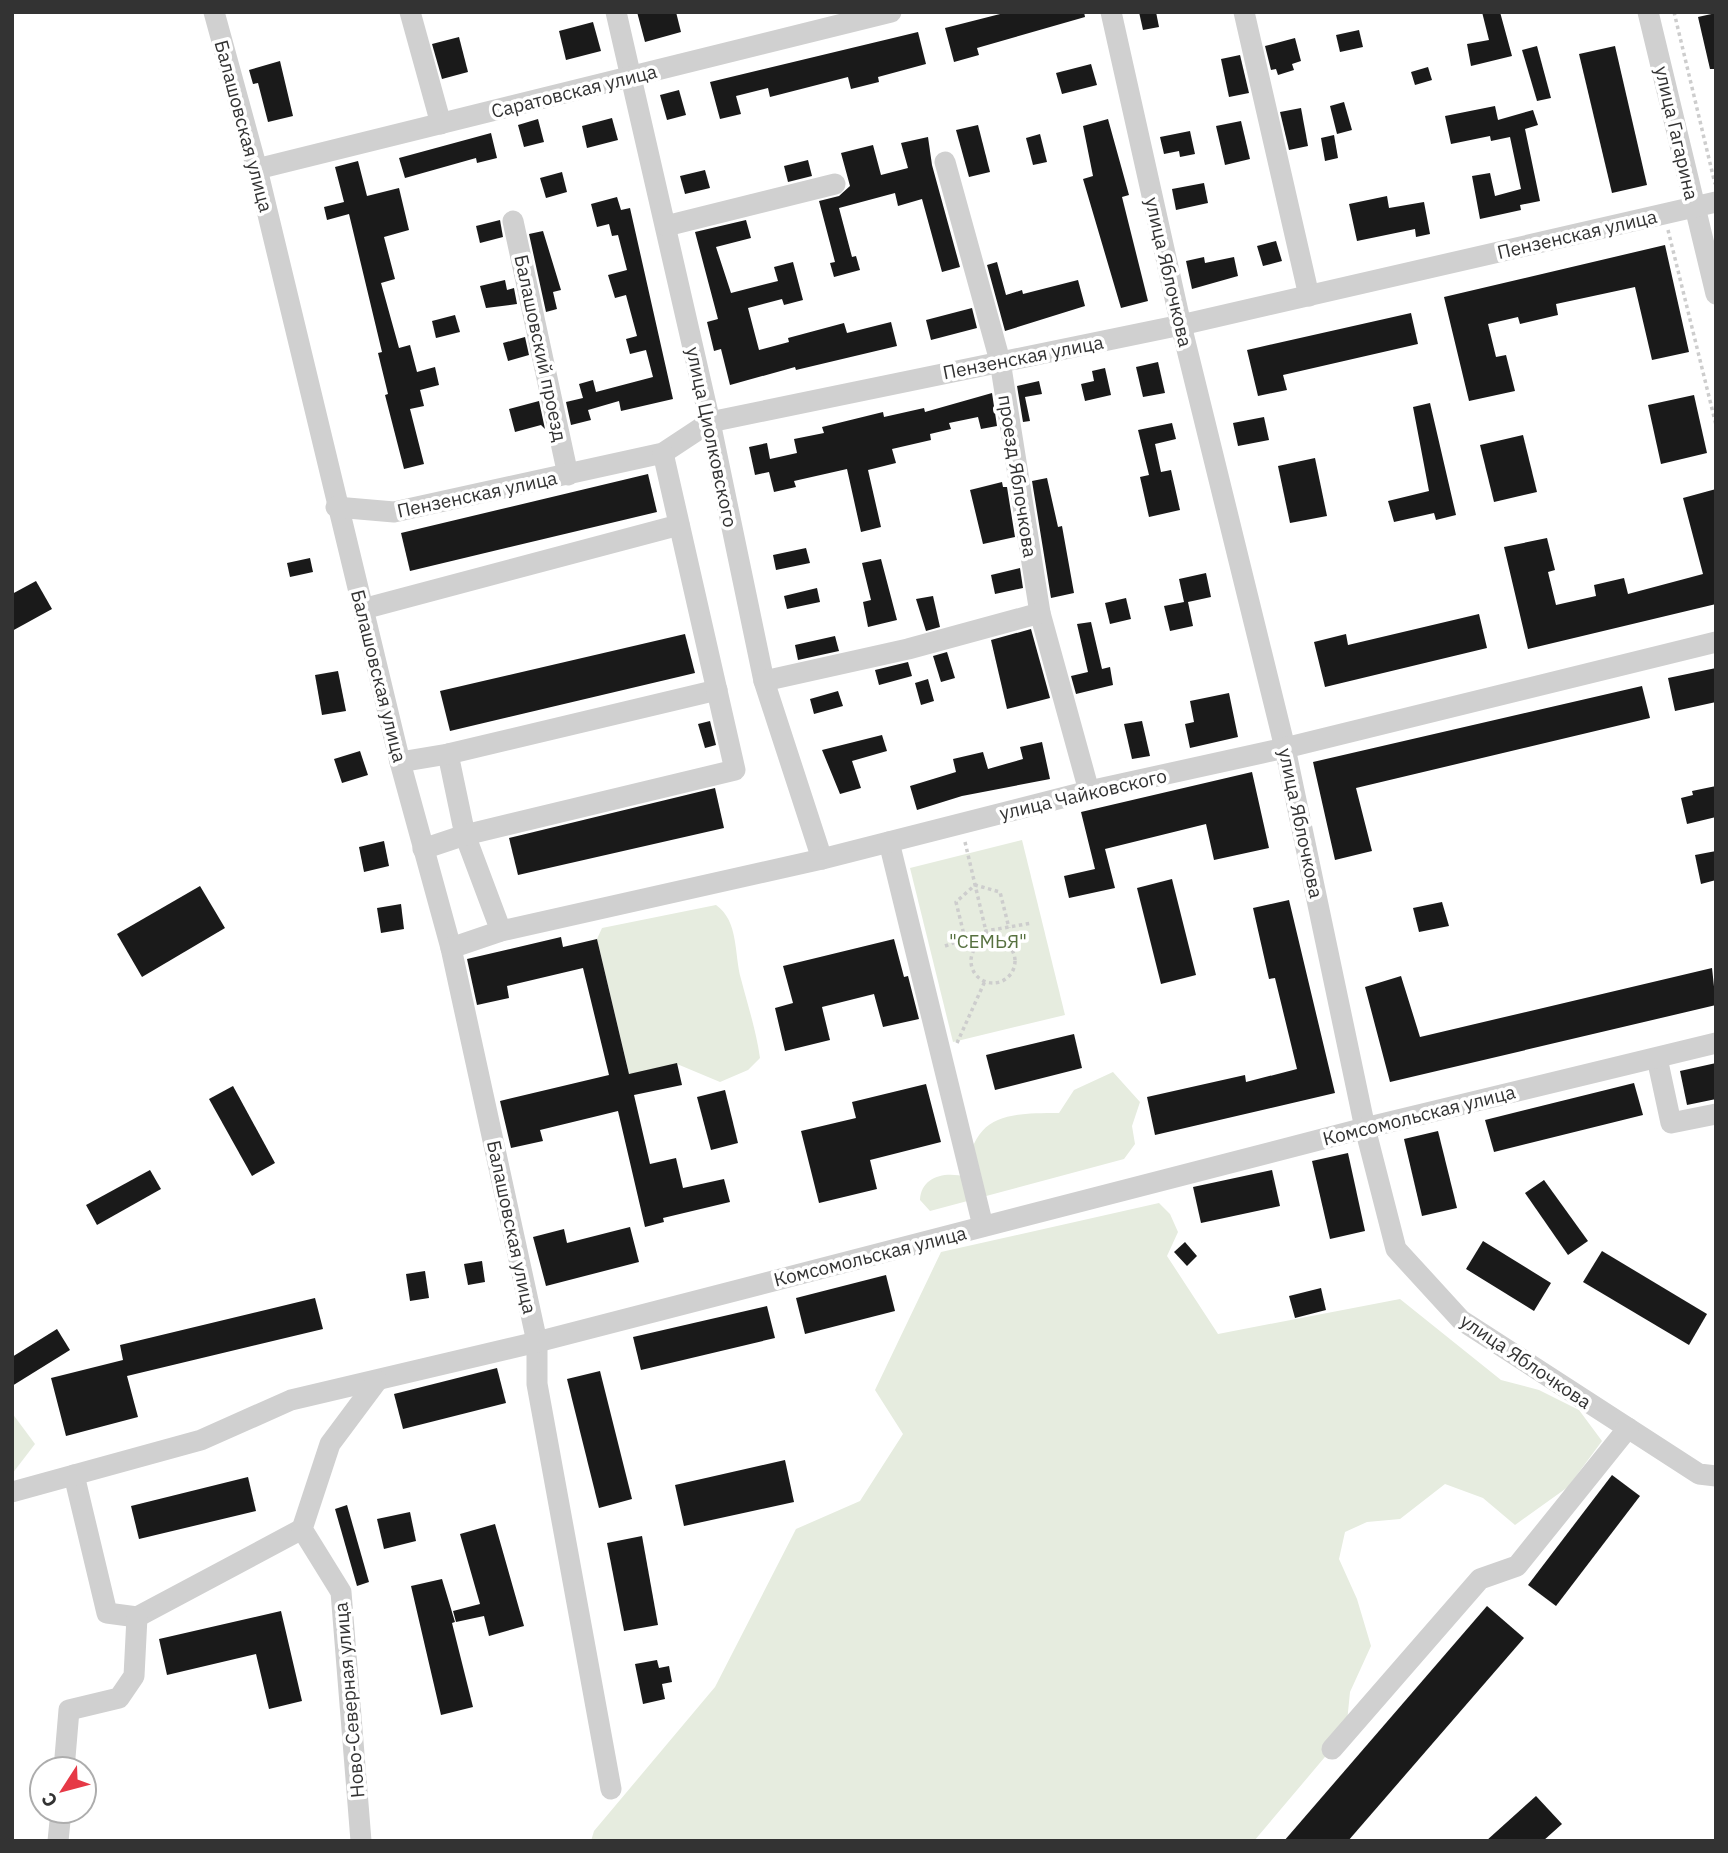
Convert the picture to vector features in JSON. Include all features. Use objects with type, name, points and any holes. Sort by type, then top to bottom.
[{"type":"street","name":"Балашовская улица","points":[[214,12],[257,169],[336,508],[400,762],[451,948],[537,1342],[537,1384],[611,1788]]},
{"type":"street","points":[[410,12],[441,124]]},
{"type":"street","name":"улица Циолковского","points":[[615,12],[632,76],[710,422],[764,681],[822,859]]},
{"type":"street","name":"Саратовская улица","points":[[257,169],[891,12]]},
{"type":"street","name":"улица Яблочкова","points":[[1111,12],[1181,325],[1285,748],[1365,1128],[1396,1249],[1461,1320],[1699,1474],[1716,1476]]},
{"type":"street","points":[[1244,12],[1309,296]]},
{"type":"street","name":"улица Гагарина","points":[[1648,12],[1716,294]]},
{"type":"street","name":"проезд Яблочкова","points":[[945,162],[1000,361],[1040,613],[1089,791]]},
{"type":"street","points":[[666,226],[835,184]]},
{"type":"street","name":"Пензенская улица","points":[[336,508],[394,512],[568,475],[663,453],[710,422],[1181,325],[1716,202]]},
{"type":"street","name":"Балашовский проезд","points":[[513,221],[568,475]]},
{"type":"street","points":[[423,849],[465,835],[735,770],[663,453]]},
{"type":"street","points":[[363,609],[679,525]]},
{"type":"street","points":[[764,681],[908,649],[1040,613]]},
{"type":"street","name":"улица Чайковского","points":[[451,948],[501,931],[822,859],[1089,791],[1285,748],[1716,642]]},
{"type":"street","points":[[400,762],[448,754],[717,690]]},
{"type":"street","points":[[448,754],[465,835],[501,931]]},
{"type":"street","points":[[889,842],[983,1226]]},
{"type":"street","name":"Комсомольская улица","points":[[21,1489],[201,1440],[291,1400],[537,1342],[1365,1128],[1716,1043]]},
{"type":"street","points":[[1657,1058],[1671,1123],[1716,1114]]},
{"type":"street","points":[[74,1475],[107,1613],[137,1617],[302,1529],[330,1444],[377,1381]]},
{"type":"street","points":[[1332,1749],[1480,1579],[1517,1566],[1628,1428]]},
{"type":"street","name":"Ново-Северная улица","points":[[302,1529],[341,1592],[361,1841]]},
{"type":"street","points":[[65,1755],[69,1710],[119,1698],[134,1676],[137,1617]]},
{"type":"path","points":[[1674,12],[1716,187]]},
{"type":"path","points":[[1665,214],[1716,425]]},
{"type":"path","points":[[961,823],[988,940]]},
{"type":"path","points":[[975,885],[1000,892],[1009,928]]},
{"type":"path","points":[[965,939],[956,902],[975,885]]},
{"type":"path","points":[[944,946],[986,932],[1032,923]]},
{"type":"path","points":[[988,940],[1006,943],[1015,963],[1009,976],[1003,981],[985,982],[972,970],[971,956],[979,944],[988,940]]},
{"type":"path","points":[[946,1067],[985,982]]},
{"type":"green space","name":"\"СЕМЬЯ\"","points":[[1022,840],[1065,1015],[953,1042],[910,868]]},
{"type":"green space","points":[[716,905],[729,920],[732,929],[760,1058],[748,1070],[720,1082],[677,1064],[648,1070],[652,1091],[632,1086],[597,939],[602,928]]},
{"type":"green space","points":[[1113,1072],[1140,1102],[1132,1126],[1135,1144],[1124,1159],[930,1211],[920,1200],[925,1185],[936,1177],[966,1177],[976,1141],[994,1122],[1022,1114],[1059,1113],[1074,1090]]},
{"type":"green space","points":[[1159,1203],[1170,1214],[1178,1232],[1167,1256],[1218,1334],[1400,1299],[1501,1380],[1539,1390],[1579,1410],[1602,1441],[1568,1487],[1515,1525],[1483,1498],[1445,1484],[1400,1519],[1367,1522],[1345,1532],[1339,1559],[1357,1599],[1371,1646],[1350,1692],[1346,1732],[1254,1841],[591,1841],[594,1831],[715,1687],[796,1529],[860,1501],[903,1434],[875,1390],[941,1252]]},
{"type":"green space","points":[[12,1413],[35,1444],[12,1474]]},
{"type":"building","points":[[637,12],[676,12],[681,32],[645,42]]},
{"type":"building","points":[[1008,12],[1084,12],[1085,17],[977,48],[979,55],[954,62],[945,28]]},
{"type":"building","points":[[1139,12],[1156,12],[1159,27],[1143,30]]},
{"type":"building","points":[[1482,12],[1500,12],[1512,56],[1471,66],[1467,44],[1489,40]]},
{"type":"building","points":[[1716,13],[1716,69],[1710,69],[1698,17]]},
{"type":"building","points":[[593,22],[601,51],[566,60],[559,31]]},
{"type":"building","points":[[1359,30],[1363,47],[1340,52],[1336,35]]},
{"type":"building","points":[[918,32],[926,64],[878,77],[879,82],[851,89],[848,77],[770,97],[768,88],[736,96],[741,114],[720,119],[710,82]]},
{"type":"building","points":[[459,37],[468,72],[442,79],[432,44]]},
{"type":"building","points":[[1295,38],[1301,61],[1292,64],[1294,70],[1278,75],[1276,69],[1271,70],[1265,46]]},
{"type":"building","points":[[1537,46],[1551,98],[1537,101],[1522,50]]},
{"type":"building","points":[[1615,46],[1647,185],[1612,193],[1579,54]]},
{"type":"building","points":[[1240,55],[1249,93],[1229,97],[1221,59]]},
{"type":"building","points":[[280,61],[293,116],[268,122],[258,83],[253,84],[249,70]]},
{"type":"building","points":[[1091,64],[1097,85],[1062,94],[1056,73]]},
{"type":"building","points":[[1428,67],[1432,80],[1415,85],[1411,72]]},
{"type":"building","points":[[679,90],[686,115],[667,120],[660,95]]},
{"type":"building","points":[[1344,102],[1352,130],[1337,134],[1330,106]]},
{"type":"building","points":[[1495,106],[1498,120],[1533,110],[1538,125],[1525,129],[1540,201],[1520,205],[1521,210],[1480,219],[1472,176],[1490,173],[1495,196],[1521,189],[1510,137],[1491,141],[1490,136],[1451,144],[1445,116]]},
{"type":"building","points":[[1301,108],[1308,146],[1289,150],[1280,112]]},
{"type":"building","points":[[612,118],[618,140],[587,148],[582,126]]},
{"type":"building","points":[[538,119],[544,142],[524,147],[518,125]]},
{"type":"building","points":[[1108,119],[1129,195],[1122,197],[1148,301],[1121,308],[1083,179],[1093,176],[1083,126]]},
{"type":"building","points":[[1241,121],[1250,159],[1225,165],[1216,126]]},
{"type":"building","points":[[978,125],[990,172],[969,177],[956,130]]},
{"type":"building","points":[[1190,131],[1195,154],[1180,157],[1179,151],[1164,154],[1160,137]]},
{"type":"building","points":[[491,133],[497,158],[477,163],[476,158],[405,178],[399,158]]},
{"type":"building","points":[[1040,134],[1047,162],[1033,165],[1026,138]]},
{"type":"building","points":[[1334,135],[1338,158],[1325,161],[1321,138]]},
{"type":"building","points":[[928,137],[932,165],[960,267],[942,272],[922,199],[898,206],[895,193],[839,208],[852,257],[856,256],[860,270],[834,277],[830,263],[835,262],[819,201],[839,196],[850,186],[841,153],[873,145],[881,175],[908,168],[901,143]]},
{"type":"building","points":[[808,160],[812,176],[788,182],[784,166]]},
{"type":"building","points":[[358,161],[367,196],[399,188],[409,230],[384,237],[395,279],[381,283],[399,348],[410,345],[417,372],[435,367],[439,385],[420,390],[424,406],[410,409],[424,464],[404,469],[385,395],[388,394],[378,353],[382,352],[349,214],[327,220],[324,207],[344,202],[335,167]]},
{"type":"building","points":[[705,170],[710,188],[685,194],[680,176]]},
{"type":"building","points":[[562,172],[567,192],[546,198],[540,178]]},
{"type":"building","points":[[1204,183],[1208,203],[1176,210],[1172,189]]},
{"type":"building","points":[[1387,196],[1389,208],[1424,202],[1430,234],[1416,237],[1415,229],[1357,241],[1349,204]]},
{"type":"building","points":[[617,197],[621,210],[630,208],[673,399],[621,411],[619,401],[588,410],[591,420],[571,425],[566,402],[583,398],[579,384],[593,380],[596,392],[653,377],[646,350],[630,354],[626,339],[637,336],[626,295],[615,298],[608,275],[627,270],[618,235],[612,236],[609,224],[597,227],[591,204]]},
{"type":"building","points":[[500,220],[503,237],[480,243],[476,226]]},
{"type":"building","points":[[746,220],[751,238],[716,247],[731,293],[778,281],[774,267],[793,262],[803,300],[784,305],[782,299],[748,308],[759,350],[789,342],[788,338],[844,323],[847,333],[891,322],[897,346],[796,370],[795,367],[730,385],[721,349],[714,351],[707,322],[718,319],[695,232]]},
{"type":"building","points":[[543,231],[561,290],[553,292],[557,309],[546,312],[529,234]]},
{"type":"building","points":[[1276,241],[1282,261],[1263,266],[1257,246]]},
{"type":"building","points":[[1665,245],[1689,352],[1652,360],[1635,287],[1556,304],[1558,315],[1520,324],[1518,317],[1488,324],[1496,357],[1506,355],[1515,391],[1469,401],[1444,297]]},
{"type":"building","points":[[1204,257],[1205,263],[1234,257],[1238,276],[1192,289],[1186,261]]},
{"type":"building","points":[[997,262],[1006,295],[1022,290],[1023,294],[1078,280],[1085,306],[1005,331],[987,265]]},
{"type":"building","points":[[505,280],[507,290],[514,288],[517,304],[486,308],[480,286]]},
{"type":"building","points":[[972,308],[977,328],[931,340],[926,320]]},
{"type":"building","points":[[1411,313],[1418,344],[1283,375],[1287,390],[1258,396],[1247,350]]},
{"type":"building","points":[[455,315],[460,332],[436,338],[432,321]]},
{"type":"building","points":[[525,337],[529,355],[508,361],[503,343]]},
{"type":"building","points":[[1158,362],[1165,393],[1143,397],[1136,367]]},
{"type":"building","points":[[1105,368],[1111,395],[1085,401],[1081,384],[1094,381],[1092,371]]},
{"type":"building","points":[[1039,381],[1042,394],[1025,397],[1030,421],[1023,422],[1017,386]]},
{"type":"building","points":[[992,393],[997,426],[981,429],[978,417],[949,423],[951,429],[930,434],[931,440],[892,449],[896,463],[868,470],[881,527],[861,532],[847,469],[794,481],[796,487],[774,492],[769,472],[755,475],[749,447],[767,443],[770,459],[797,453],[794,439],[824,433],[822,427],[883,412],[884,417],[924,408],[925,412]]},
{"type":"building","points":[[1694,395],[1707,453],[1661,464],[1648,405]]},
{"type":"building","points":[[539,401],[545,429],[541,425],[515,432],[509,409]]},
{"type":"building","points":[[1430,403],[1456,515],[1436,520],[1434,513],[1394,522],[1388,501],[1429,491],[1413,407]]},
{"type":"building","points":[[1264,417],[1269,440],[1238,446],[1233,423]]},
{"type":"building","points":[[1172,423],[1176,439],[1155,444],[1161,472],[1171,470],[1180,510],[1149,517],[1140,477],[1149,475],[1138,430]]},
{"type":"building","points":[[1523,435],[1537,492],[1494,502],[1480,445]]},
{"type":"building","points":[[1315,458],[1327,516],[1290,523],[1278,466]]},
{"type":"building","points":[[648,474],[657,512],[410,571],[401,533]]},
{"type":"building","points":[[1047,478],[1058,527],[1062,526],[1074,593],[1051,598],[1032,481]]},
{"type":"building","points":[[1002,482],[1003,487],[1007,487],[1015,537],[983,544],[970,490]]},
{"type":"building","points":[[1716,489],[1716,604],[1528,649],[1504,547],[1547,538],[1555,570],[1548,572],[1556,605],[1596,596],[1594,585],[1624,578],[1628,594],[1703,574],[1683,498]]},
{"type":"building","points":[[806,548],[810,563],[776,570],[773,555]]},
{"type":"building","points":[[310,558],[313,572],[290,577],[287,563]]},
{"type":"building","points":[[881,559],[897,620],[868,627],[863,602],[871,600],[862,563]]},
{"type":"building","points":[[1020,568],[1023,588],[995,594],[991,575]]},
{"type":"building","points":[[1206,573],[1211,597],[1188,602],[1193,626],[1170,631],[1164,606],[1184,602],[1179,579]]},
{"type":"building","points":[[36,581],[52,609],[12,631],[12,594]]},
{"type":"building","points":[[817,588],[820,602],[787,609],[784,596]]},
{"type":"building","points":[[933,596],[940,627],[926,631],[916,599]]},
{"type":"building","points":[[1126,598],[1131,619],[1110,624],[1105,603]]},
{"type":"building","points":[[1479,614],[1487,648],[1325,687],[1314,642],[1346,634],[1348,645]]},
{"type":"building","points":[[1091,622],[1102,669],[1110,667],[1113,685],[1076,694],[1071,676],[1088,672],[1077,624]]},
{"type":"building","points":[[1031,629],[1050,698],[1007,709],[991,640]]},
{"type":"building","points":[[685,634],[695,673],[450,731],[440,691]]},
{"type":"building","points":[[835,636],[839,651],[798,660],[795,645]]},
{"type":"building","points":[[947,652],[955,678],[941,682],[933,656]]},
{"type":"building","points":[[908,662],[912,676],[879,685],[875,670]]},
{"type":"building","points":[[1716,668],[1716,702],[1675,711],[1668,678]]},
{"type":"building","points":[[338,671],[346,711],[322,715],[315,675]]},
{"type":"building","points":[[928,679],[934,701],[921,705],[915,683]]},
{"type":"building","points":[[1642,686],[1650,718],[1356,788],[1372,851],[1335,860],[1313,762]]},
{"type":"building","points":[[838,691],[843,706],[814,714],[810,699]]},
{"type":"building","points":[[1229,693],[1238,737],[1190,748],[1185,724],[1194,722],[1190,701]]},
{"type":"building","points":[[710,721],[716,745],[705,748],[698,724]]},
{"type":"building","points":[[1142,721],[1150,756],[1132,759],[1124,724]]},
{"type":"building","points":[[882,735],[887,751],[852,761],[861,788],[840,794],[822,750]]},
{"type":"building","points":[[1042,742],[1050,779],[962,796],[917,810],[910,786],[956,772],[953,759],[983,752],[988,769],[1023,759],[1020,747]]},
{"type":"building","points":[[360,751],[368,775],[342,783],[334,759]]},
{"type":"building","points":[[1252,772],[1269,848],[1214,860],[1206,824],[1105,849],[1115,888],[1069,898],[1064,876],[1095,869],[1081,812]]},
{"type":"building","points":[[1716,786],[1716,817],[1687,824],[1681,798],[1693,795],[1692,791]]},
{"type":"building","points":[[715,788],[724,828],[518,875],[509,838]]},
{"type":"building","points":[[384,841],[389,866],[364,872],[359,847]]},
{"type":"building","points":[[1716,851],[1716,880],[1701,884],[1695,855]]},
{"type":"building","points":[[1172,879],[1196,975],[1161,984],[1137,888]]},
{"type":"building","points":[[200,886],[225,928],[142,977],[117,934]]},
{"type":"building","points":[[1289,900],[1335,1093],[1155,1135],[1147,1097],[1245,1075],[1246,1082],[1297,1069],[1275,978],[1269,979],[1253,908]]},
{"type":"building","points":[[1442,902],[1449,926],[1419,932],[1413,908]]},
{"type":"building","points":[[401,904],[404,929],[381,933],[377,908]]},
{"type":"building","points":[[561,937],[563,947],[597,939],[629,1074],[677,1063],[682,1085],[634,1095],[650,1164],[676,1158],[683,1188],[724,1179],[730,1202],[663,1218],[664,1222],[645,1227],[618,1111],[540,1130],[543,1141],[511,1148],[500,1101],[609,1075],[583,968],[507,986],[509,998],[477,1005],[467,959]]},
{"type":"building","points":[[894,939],[904,977],[908,976],[919,1019],[883,1027],[874,994],[822,1007],[830,1040],[785,1051],[775,1008],[793,1003],[783,966]]},
{"type":"building","points":[[1712,968],[1716,1005],[1390,1082],[1365,987],[1401,976],[1420,1037]]},
{"type":"building","points":[[1074,1034],[1082,1068],[995,1090],[986,1055]]},
{"type":"building","points":[[1716,1063],[1716,1099],[1687,1105],[1680,1071]]},
{"type":"building","points":[[1634,1083],[1643,1115],[1494,1152],[1485,1120]]},
{"type":"building","points":[[926,1084],[941,1142],[870,1160],[877,1189],[819,1203],[801,1131],[856,1118],[852,1102]]},
{"type":"building","points":[[233,1086],[275,1163],[252,1176],[209,1099]]},
{"type":"building","points":[[725,1090],[738,1143],[711,1150],[697,1097]]},
{"type":"building","points":[[1438,1131],[1457,1208],[1422,1216],[1404,1139]]},
{"type":"building","points":[[1348,1153],[1365,1231],[1330,1239],[1312,1161]]},
{"type":"building","points":[[150,1170],[161,1189],[97,1225],[86,1205]]},
{"type":"building","points":[[1272,1170],[1280,1206],[1201,1223],[1193,1187]]},
{"type":"building","points":[[1544,1180],[1588,1241],[1568,1255],[1525,1193]]},
{"type":"building","points":[[630,1227],[639,1262],[546,1286],[533,1237],[564,1229],[567,1243]]},
{"type":"building","points":[[1483,1241],[1551,1283],[1534,1311],[1466,1269]]},
{"type":"building","points":[[1185,1242],[1197,1256],[1187,1266],[1174,1252]]},
{"type":"building","points":[[1602,1251],[1707,1314],[1689,1345],[1583,1282]]},
{"type":"building","points":[[482,1261],[485,1282],[468,1285],[464,1264]]},
{"type":"building","points":[[425,1271],[429,1298],[410,1301],[406,1274]]},
{"type":"building","points":[[886,1275],[895,1311],[805,1334],[796,1298]]},
{"type":"building","points":[[1321,1288],[1326,1310],[1295,1318],[1289,1296]]},
{"type":"building","points":[[315,1298],[323,1329],[127,1376],[138,1417],[66,1436],[51,1378],[123,1360],[120,1345]]},
{"type":"building","points":[[767,1306],[775,1338],[641,1370],[633,1337]]},
{"type":"building","points":[[57,1329],[70,1350],[12,1386],[12,1357]]},
{"type":"building","points":[[497,1368],[506,1403],[403,1429],[394,1394]]},
{"type":"building","points":[[600,1371],[632,1499],[599,1508],[567,1379]]},
{"type":"building","points":[[785,1460],[794,1502],[684,1526],[675,1485]]},
{"type":"building","points":[[1612,1475],[1640,1496],[1556,1606],[1528,1585]]},
{"type":"building","points":[[248,1477],[256,1511],[139,1539],[131,1506]]},
{"type":"building","points":[[347,1505],[369,1582],[357,1586],[335,1509]]},
{"type":"building","points":[[410,1512],[416,1541],[384,1549],[377,1519]]},
{"type":"building","points":[[495,1524],[524,1626],[489,1636],[484,1616],[456,1622],[453,1611],[480,1604],[460,1534]]},
{"type":"building","points":[[642,1536],[658,1625],[624,1631],[607,1543]]},
{"type":"building","points":[[442,1579],[455,1622],[452,1623],[473,1707],[441,1715],[411,1586]]},
{"type":"building","points":[[1487,1606],[1524,1638],[1348,1841],[1284,1841]]},
{"type":"building","points":[[281,1611],[302,1701],[269,1709],[256,1654],[167,1675],[159,1639]]},
{"type":"building","points":[[657,1660],[659,1668],[669,1666],[672,1682],[662,1684],[665,1699],[643,1704],[635,1664]]},
{"type":"building","points":[[1536,1796],[1562,1824],[1543,1841],[1486,1841]]}]
